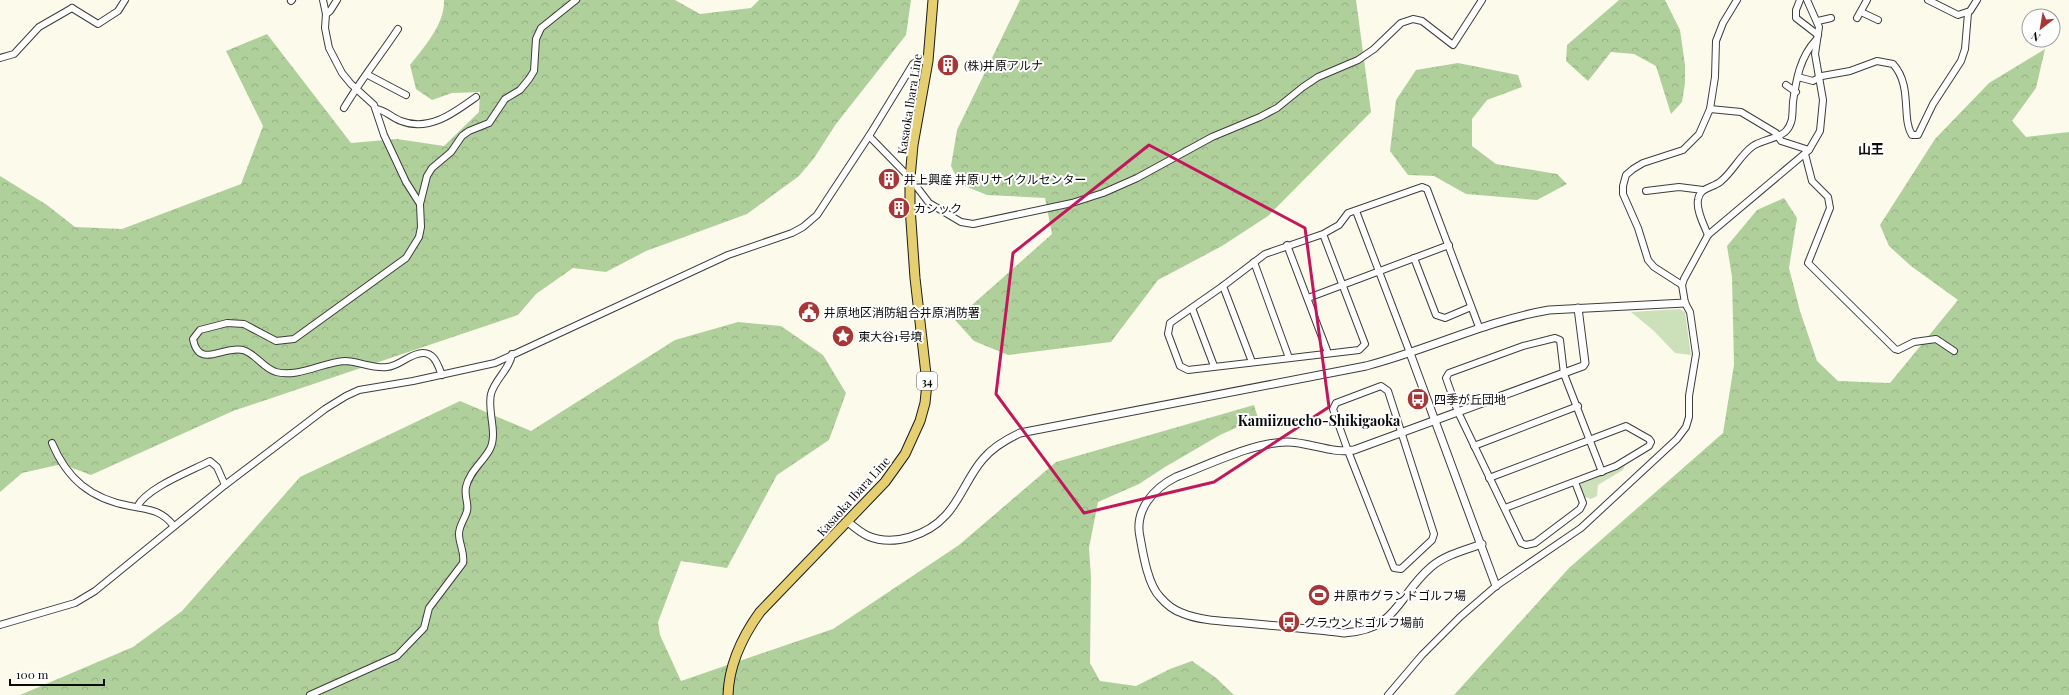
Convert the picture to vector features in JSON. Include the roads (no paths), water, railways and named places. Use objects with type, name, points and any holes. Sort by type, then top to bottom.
[{"type":"main road","name":"Kasaoka Ibara Line","points":[[728,695],[729,678],[734,659],[750,627],[760,612],[784,585],[848,522],[895,471],[913,440],[925,403],[927,383],[915,278],[910,207],[910,178],[913,145],[928,61],[933,0]]},
{"type":"street","points":[[72,8],[73,0]]},
{"type":"street","points":[[72,8],[98,24],[111,17],[126,0]]},
{"type":"street","points":[[323,0],[326,14],[325,28],[330,48],[342,73],[372,102],[376,109],[384,135],[406,182],[420,204]]},
{"type":"street","points":[[326,14],[330,11],[337,0]]},
{"type":"street","points":[[442,375],[437,362],[431,356],[424,353],[385,367],[345,361],[288,373],[276,372],[251,354],[242,350],[229,350],[210,356],[201,354],[195,348],[193,339],[200,330],[227,323],[244,324],[276,341],[294,339],[406,258],[419,237],[422,227],[420,204],[426,176],[432,168],[451,152],[462,136],[469,131],[489,123],[505,99],[520,90],[534,72],[536,39],[541,28],[576,0]]},
{"type":"street","points":[[869,136],[910,178],[929,203],[961,222],[973,224],[1046,209],[1103,194],[1137,178],[1212,137],[1260,117],[1277,108],[1302,87],[1318,77],[1358,60],[1374,49],[1401,23],[1413,19],[1422,21],[1453,45],[1482,0]]},
{"type":"street","points":[[1682,285],[1654,267],[1648,260],[1623,194],[1623,186],[1626,175],[1633,169],[1643,163],[1683,150],[1691,144],[1704,124],[1710,109],[1715,77],[1716,41],[1722,23],[1737,0]]},
{"type":"street","points":[[1800,0],[1796,10],[1796,18],[1818,37]]},
{"type":"street","points":[[1388,695],[1422,656],[1460,617],[1496,586],[1582,528],[1677,439],[1686,427],[1689,417],[1689,396],[1696,354],[1690,312],[1685,302],[1682,285],[1708,235],[1807,152],[1818,138],[1822,117],[1823,100],[1814,54],[1818,37],[1818,21],[1807,0]]},
{"type":"street","points":[[1856,18],[1867,0]]},
{"type":"street","points":[[1928,0],[1954,13],[1968,13]]},
{"type":"street","points":[[1798,77],[1813,80],[1818,77],[1850,71],[1876,61],[1893,64],[1903,82],[1907,100],[1909,128],[1912,134],[1918,135],[1933,104],[1961,61],[1965,49],[1968,13],[1977,0]]},
{"type":"street","points":[[0,58],[14,54],[39,27],[72,8]]},
{"type":"street","points":[[1861,12],[1878,20]]},
{"type":"street","points":[[1818,21],[1831,18]]},
{"type":"street","points":[[344,108],[356,88],[368,75],[398,29]]},
{"type":"street","points":[[1646,191],[1679,187],[1703,190],[1721,182],[1752,147],[1786,131],[1792,120],[1798,77],[1802,61],[1818,37]]},
{"type":"street","points":[[0,625],[75,603],[94,591],[173,525],[325,409],[346,396],[359,390],[442,375],[494,363],[728,255],[792,233],[803,227],[817,215],[869,136],[912,64],[921,60],[928,61]]},
{"type":"street","points":[[368,75],[406,95]]},
{"type":"street","points":[[1786,85],[1796,92]]},
{"type":"street","points":[[376,109],[402,122],[430,123],[456,111],[476,97]]},
{"type":"street","points":[[1710,109],[1741,112],[1757,120],[1776,133],[1781,141],[1807,152]]},
{"type":"street","points":[[1807,152],[1812,181],[1828,197],[1830,208],[1808,262],[1895,349],[1898,350],[1914,342],[1936,338],[1954,351]]},
{"type":"street","points":[[1323,234],[1365,344],[1359,350],[1188,370],[1180,366],[1168,334],[1170,323],[1223,286],[1265,254],[1286,245],[1323,234],[1339,225],[1348,213],[1356,212],[1422,186],[1428,189],[1470,307],[1479,327]]},
{"type":"street","points":[[1703,190],[1697,202],[1708,235]]},
{"type":"street","points":[[1356,212],[1410,353],[1434,421],[1482,544],[1496,586]]},
{"type":"street","points":[[1286,245],[1308,298],[1328,353]]},
{"type":"street","points":[[1308,298],[1449,245]]},
{"type":"street","points":[[1414,258],[1436,315],[1445,318],[1470,307]]},
{"type":"street","points":[[1254,262],[1289,358]]},
{"type":"street","points":[[1223,286],[1252,362]]},
{"type":"street","points":[[848,522],[868,536],[879,539],[902,539],[926,531],[946,515],[975,470],[991,450],[1003,441],[1020,433],[1366,366],[1410,353],[1479,327],[1527,314],[1578,308],[1685,302]]},
{"type":"street","points":[[1192,308],[1214,366]]},
{"type":"street","points":[[1482,544],[1448,556],[1437,562],[1424,574],[1393,613],[1375,627],[1357,632],[1344,633],[1194,617],[1173,609],[1156,592],[1144,557],[1139,534],[1146,502],[1153,492],[1164,483],[1176,477],[1255,448],[1276,443],[1289,442],[1348,451],[1369,446],[1583,366],[1585,363],[1578,308]]},
{"type":"street","points":[[1575,482],[1583,503],[1580,509],[1535,543],[1526,545],[1521,542],[1458,412],[1446,378],[1449,373],[1523,346],[1555,338],[1560,340],[1564,374],[1578,406],[1602,472]]},
{"type":"street","points":[[310,695],[397,656],[424,628],[430,608],[463,564],[464,556],[459,536],[460,526],[468,508],[465,498],[466,486],[472,472],[490,448],[491,395],[496,384],[511,361],[512,354]]},
{"type":"street","points":[[1381,386],[1388,391],[1402,434],[1434,534],[1432,540],[1401,569],[1394,568],[1333,409],[1336,403],[1381,386]]},
{"type":"street","points":[[1474,446],[1578,406]]},
{"type":"street","points":[[1489,478],[1626,426],[1649,439],[1651,442],[1649,446],[1625,462],[1505,508]]},
{"type":"street","points":[[52,443],[62,465],[73,479],[84,488],[116,502],[160,513],[173,525]]},
{"type":"street","points":[[137,507],[142,499],[151,492],[210,461],[217,467],[225,485]]},
{"type":"place","name":"(株)井原アルナ","points":[[948,65]]},
{"type":"place","name":"井上興産 井原リサイクルセンター","points":[[889,179]]},
{"type":"place","name":"カシック","points":[[899,208]]},
{"type":"place","name":"井原地区消防組合井原消防署","points":[[809,312]]},
{"type":"place","name":"東大谷1号墳","points":[[843,336]]},
{"type":"place","name":"四季が丘団地","points":[[1418,399]]},
{"type":"place","name":"井原市グランドゴルフ場","points":[[1319,595]]},
{"type":"place","name":"グラウンドゴルフ場前","points":[[1289,622]]},
{"type":"district","name":"山王","points":[[1871,148]]},
{"type":"district","name":"Kamiizuecho-Shikigaoka","points":[[1319,420]]}]
